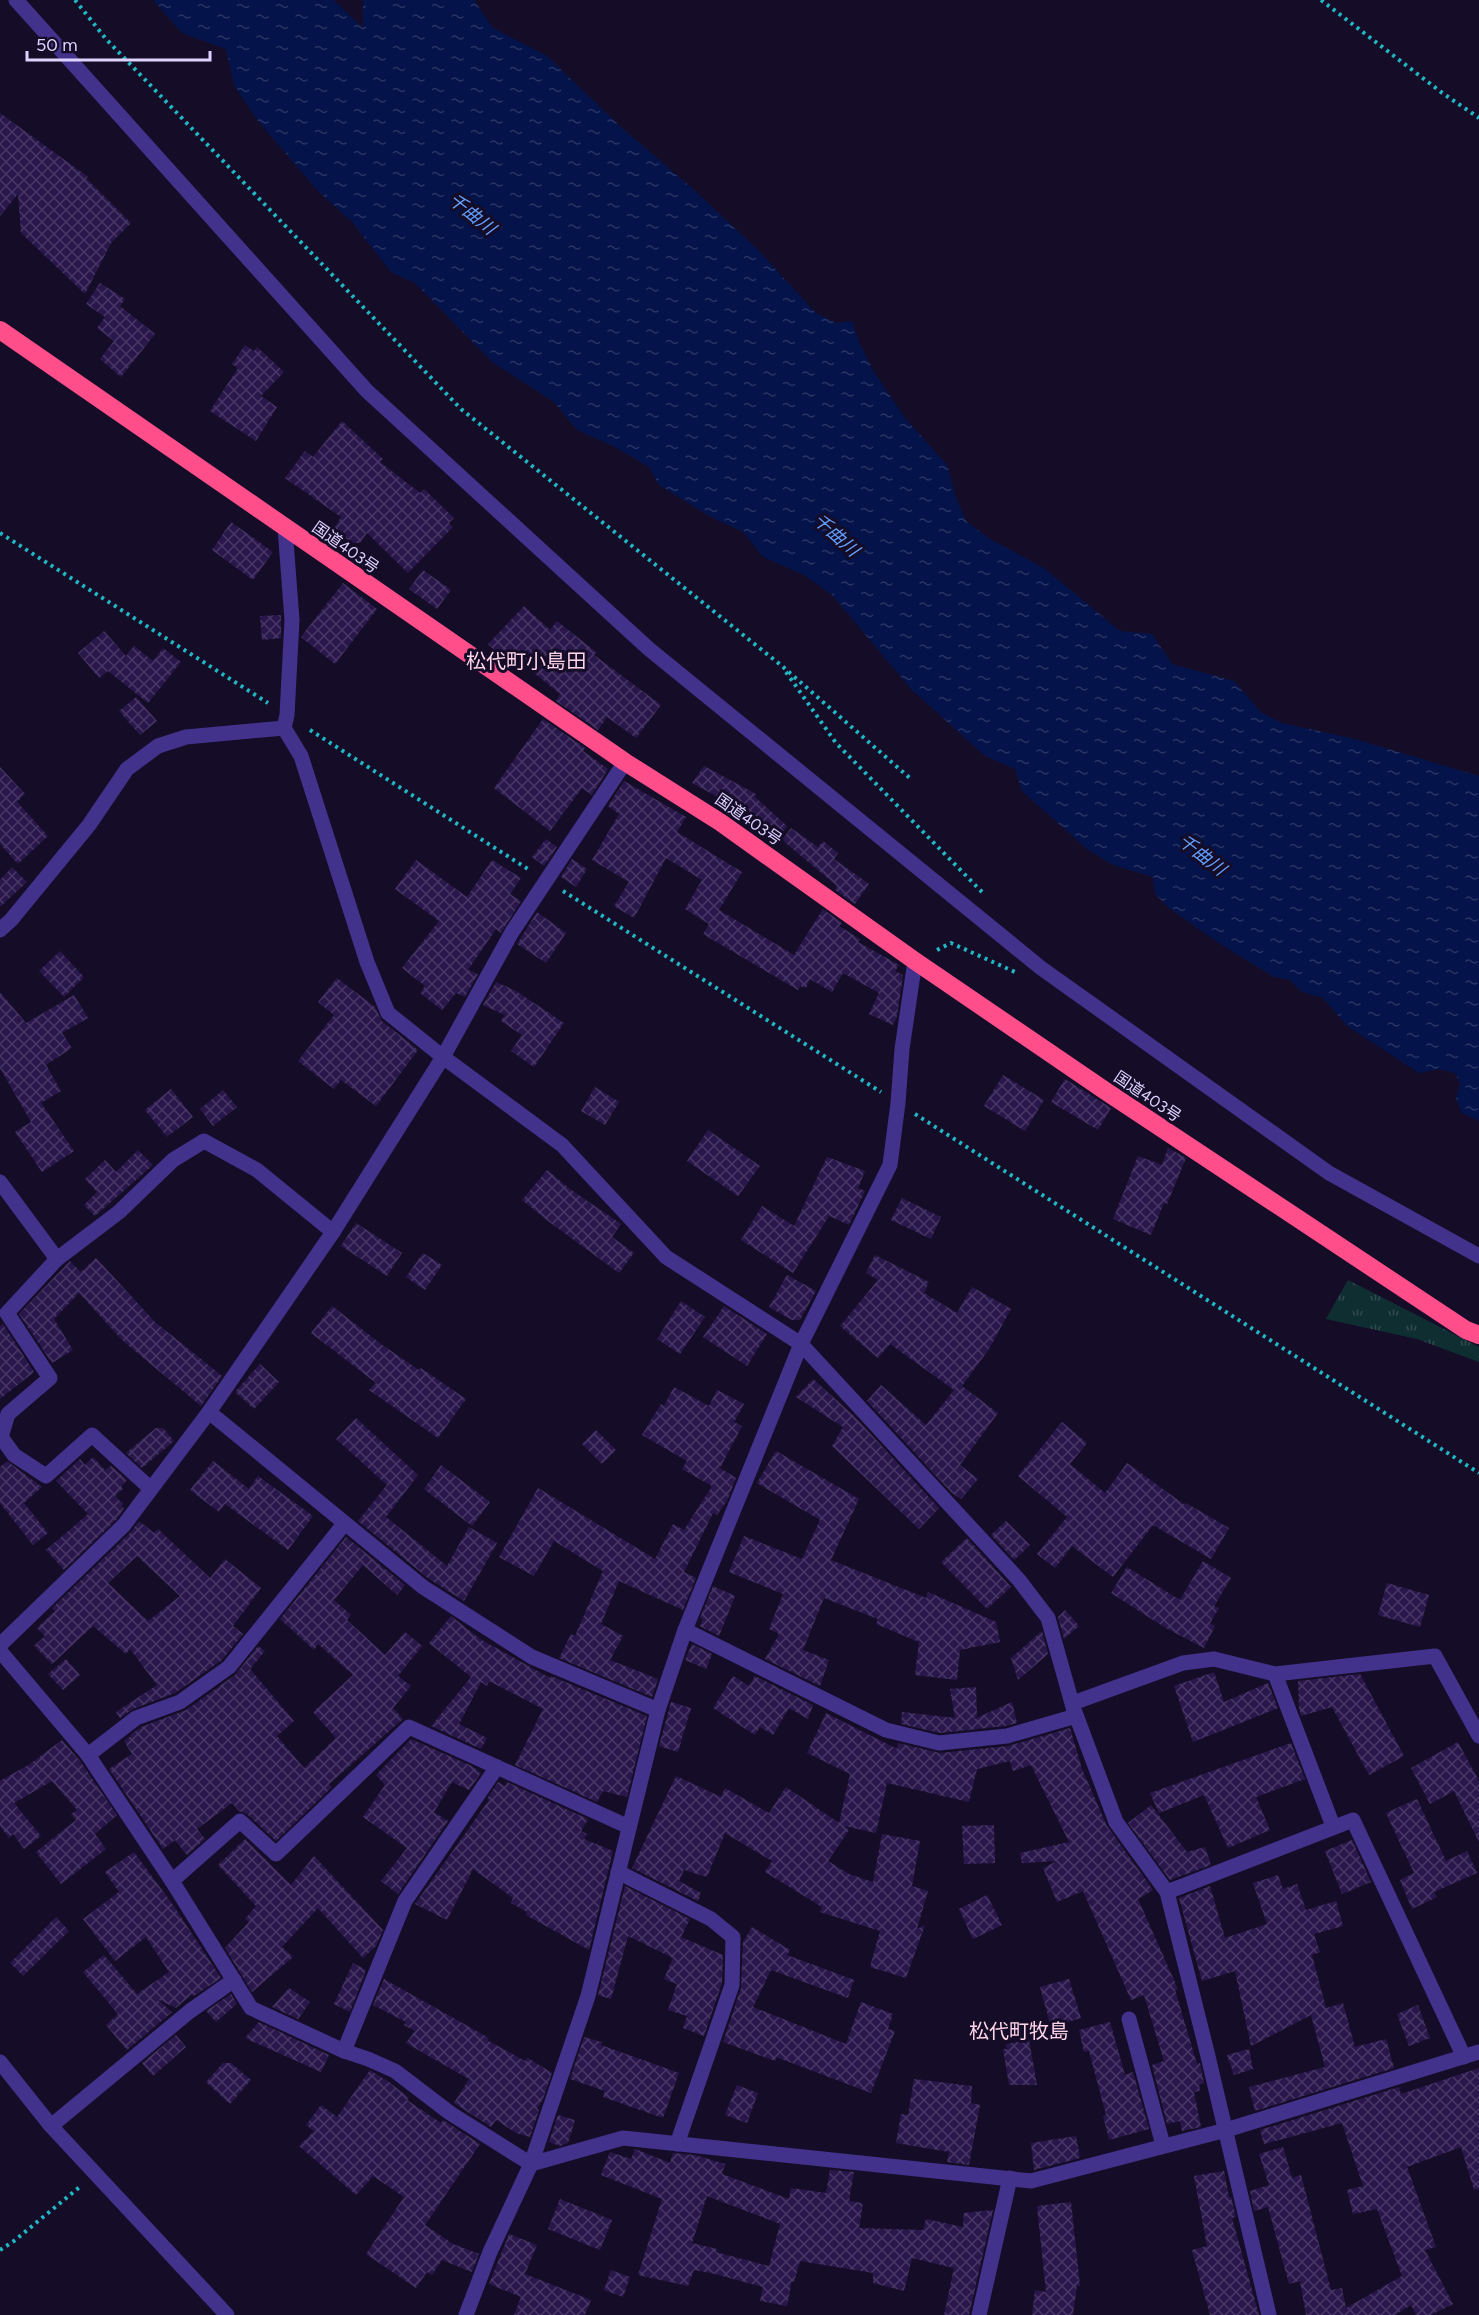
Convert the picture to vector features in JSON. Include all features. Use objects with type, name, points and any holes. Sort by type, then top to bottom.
[{"type":"highway","name":"国道403号","points":[[0,330],[625,762],[720,822],[915,961],[1117,1099],[1466,1330],[1479,1335]]},
{"type":"street","points":[[16,0],[367,391],[649,649],[1041,968],[1329,1173],[1479,1256]]},
{"type":"street","points":[[285,528],[292,620],[285,721],[301,756],[367,962],[388,1012],[443,1057],[562,1145],[666,1257],[801,1344],[1019,1580],[1048,1618],[1075,1710],[1116,1822],[1167,1892],[1269,2315]]},
{"type":"street","points":[[0,930],[12,920],[89,825],[127,769],[158,746],[186,737],[285,721]]},
{"type":"street","points":[[0,1645],[124,1525],[209,1412],[333,1232],[443,1057],[512,932],[625,762]]},
{"type":"street","points":[[466,2315],[490,2252],[531,2164],[588,1996],[658,1710],[686,1630],[801,1344],[890,1165],[902,1049],[915,961]]},
{"type":"street","points":[[151,1489],[92,1435],[46,1476],[14,1455],[5,1454],[1,1437],[8,1414],[50,1378],[7,1313],[57,1259],[119,1212],[173,1160],[204,1141],[256,1170],[333,1232]]},
{"type":"street","points":[[0,1182],[57,1259]]},
{"type":"street","points":[[209,1412],[423,1587],[532,1657],[658,1710]]},
{"type":"street","points":[[88,1755],[136,1718],[180,1702],[229,1667],[344,1524]]},
{"type":"street","points":[[686,1630],[886,1730],[939,1743],[1007,1736],[1075,1710],[1183,1663],[1214,1659],[1275,1674],[1435,1656],[1479,1736]]},
{"type":"street","points":[[0,1651],[88,1755],[172,1881],[251,2008],[344,2051],[394,2071],[450,2113],[531,2164],[624,2138],[1031,2181],[1226,2130],[1472,2055],[1353,1820],[1167,1892]]},
{"type":"street","points":[[1275,1674],[1333,1826]]},
{"type":"street","points":[[172,1881],[240,1821],[276,1854],[409,1727],[629,1827]]},
{"type":"street","points":[[344,2051],[405,1901],[497,1767]]},
{"type":"street","points":[[618,1872],[711,1919],[733,1938],[732,1985],[677,2144]]},
{"type":"street","points":[[51,2126],[190,2011],[234,1980]]},
{"type":"street","points":[[1129,2019],[1162,2145]]},
{"type":"street","points":[[0,2062],[51,2126],[227,2315]]},
{"type":"street","points":[[979,2315],[1010,2178]]},
{"type":"path","points":[[75,0],[106,39],[461,409],[782,666],[912,780]]},
{"type":"path","points":[[1321,0],[1440,92],[1479,118]]},
{"type":"path","points":[[0,533],[285,721],[774,1023],[1479,1473]]},
{"type":"path","points":[[782,666],[836,742],[988,898]]},
{"type":"path","points":[[915,961],[951,943],[1011,972],[1022,974]]},
{"type":"path","points":[[0,2250],[96,2174]]},
{"type":"green space","points":[[1348,1280],[1479,1347],[1479,1362],[1417,1339],[1326,1319]]},
{"type":"water","name":"千曲川","points":[[153,0],[334,0],[363,28],[363,0],[474,0],[493,28],[547,56],[621,127],[693,189],[757,249],[816,313],[836,323],[852,321],[859,342],[874,372],[905,418],[947,465],[966,521],[990,539],[1044,568],[1120,631],[1152,634],[1172,664],[1234,681],[1261,712],[1282,723],[1355,739],[1479,776],[1479,1121],[1462,1113],[1456,1099],[1460,1084],[1455,1073],[1439,1069],[1419,1073],[1347,1026],[1323,998],[1302,992],[1290,980],[1274,977],[1220,944],[1169,908],[1155,894],[1153,877],[1113,865],[1087,849],[1022,791],[1015,769],[985,756],[912,690],[832,595],[804,575],[763,557],[743,532],[711,517],[659,485],[649,467],[613,446],[577,430],[554,402],[492,362],[415,283],[391,272],[352,222],[317,190],[258,121],[234,85],[226,49],[182,33]]},
{"type":"building","points":[[0,113],[88,177],[86,178],[131,223],[111,243],[85,294],[21,233],[18,194],[0,216]]},
{"type":"building","points":[[100,283],[125,299],[120,306],[155,334],[121,377],[100,359],[114,341],[97,328],[105,317],[86,304]]},
{"type":"building","points":[[245,345],[254,351],[257,347],[284,372],[261,396],[277,407],[256,441],[210,411],[238,368],[232,364]]},
{"type":"building","points":[[342,421],[383,459],[380,462],[420,493],[424,489],[454,518],[449,523],[453,527],[408,573],[367,533],[360,543],[352,543],[333,530],[341,517],[285,478],[305,451],[313,457]]},
{"type":"building","points":[[231,522],[273,552],[253,580],[212,550]]},
{"type":"building","points":[[423,570],[451,590],[437,609],[409,589]]},
{"type":"building","points":[[343,583],[377,609],[335,664],[301,637]]},
{"type":"building","points":[[524,606],[550,630],[557,621],[596,652],[594,655],[661,705],[636,738],[607,717],[598,730],[556,701],[560,694],[511,654],[505,660],[488,644]]},
{"type":"building","points":[[281,615],[281,638],[262,640],[260,616]]},
{"type":"building","points":[[104,631],[126,656],[134,646],[153,661],[163,648],[181,662],[148,703],[108,671],[99,678],[78,653]]},
{"type":"building","points":[[136,697],[157,721],[140,735],[119,711]]},
{"type":"building","points":[[543,719],[585,748],[583,751],[608,769],[592,795],[582,788],[550,831],[494,788]]},
{"type":"building","points":[[704,766],[756,794],[755,797],[787,826],[783,832],[692,783]]},
{"type":"building","points":[[0,767],[25,794],[17,802],[48,836],[18,864],[0,844]]},
{"type":"building","points":[[624,781],[686,817],[677,832],[742,872],[719,910],[794,955],[823,909],[842,923],[839,926],[860,939],[858,942],[899,965],[895,971],[903,975],[897,1016],[893,1025],[869,1014],[879,993],[843,973],[832,992],[810,979],[806,988],[800,986],[798,990],[703,934],[709,924],[685,909],[702,880],[666,858],[634,918],[614,906],[629,882],[592,860],[619,814],[608,806]]},
{"type":"building","points":[[791,828],[818,847],[823,841],[838,853],[834,859],[869,884],[855,904],[835,890],[837,886],[782,840]]},
{"type":"building","points":[[546,839],[557,847],[544,866],[532,857]]},
{"type":"building","points":[[572,859],[587,869],[576,887],[561,877]]},
{"type":"building","points":[[416,860],[467,897],[492,860],[521,878],[510,894],[521,901],[501,933],[496,929],[468,970],[478,974],[465,997],[456,993],[442,1010],[420,993],[425,986],[402,968],[439,921],[395,889]]},
{"type":"building","points":[[12,867],[27,882],[0,907],[0,880]]},
{"type":"building","points":[[537,912],[566,933],[546,963],[517,944]]},
{"type":"building","points":[[60,951],[84,977],[64,997],[39,971]]},
{"type":"building","points":[[337,978],[375,1007],[382,1021],[418,1050],[376,1106],[341,1080],[334,1089],[298,1061],[334,1015],[318,1002]]},
{"type":"building","points":[[496,982],[516,991],[564,1023],[534,1067],[511,1051],[522,1035],[501,1021],[505,1015],[483,1005]]},
{"type":"building","points":[[0,992],[26,1023],[74,995],[88,1018],[62,1033],[72,1048],[46,1065],[61,1091],[41,1103],[74,1151],[42,1172],[15,1132],[31,1122],[0,1068]]},
{"type":"building","points":[[1003,1075],[1044,1100],[1025,1131],[984,1106]]},
{"type":"building","points":[[1065,1079],[1111,1108],[1098,1130],[1051,1102]]},
{"type":"building","points":[[595,1087],[619,1102],[605,1125],[581,1111]]},
{"type":"building","points":[[171,1089],[193,1117],[167,1137],[145,1110]]},
{"type":"building","points":[[223,1090],[237,1107],[213,1126],[200,1109]]},
{"type":"building","points":[[708,1130],[760,1166],[738,1196],[687,1161]]},
{"type":"building","points":[[1168,1148],[1186,1158],[1151,1235],[1113,1219],[1138,1156],[1162,1165]]},
{"type":"building","points":[[138,1150],[153,1165],[95,1216],[84,1205],[97,1192],[85,1179],[105,1160],[116,1172]]},
{"type":"building","points":[[827,1157],[865,1171],[858,1188],[865,1191],[849,1225],[829,1216],[793,1273],[741,1240],[762,1206],[794,1226]]},
{"type":"building","points":[[547,1170],[621,1224],[612,1237],[634,1253],[619,1273],[522,1200]]},
{"type":"building","points":[[902,1198],[941,1217],[931,1239],[891,1220]]},
{"type":"building","points":[[356,1223],[402,1253],[387,1276],[341,1246]]},
{"type":"building","points":[[423,1253],[442,1265],[425,1290],[406,1277]]},
{"type":"building","points":[[875,1255],[929,1282],[924,1293],[957,1313],[972,1287],[1011,1309],[989,1349],[962,1386],[998,1413],[960,1465],[978,1479],[961,1499],[952,1493],[867,1401],[881,1385],[926,1425],[954,1390],[890,1344],[878,1358],[840,1326],[878,1280],[866,1273]]},
{"type":"building","points":[[96,1258],[155,1322],[222,1376],[201,1406],[123,1341],[79,1293],[54,1319],[73,1350],[52,1363],[19,1314],[70,1261],[81,1272]]},
{"type":"building","points":[[787,1275],[816,1291],[800,1320],[792,1320],[769,1307]]},
{"type":"building","points":[[681,1301],[705,1317],[680,1354],[657,1339]]},
{"type":"building","points":[[332,1306],[381,1344],[466,1399],[438,1438],[369,1390],[376,1383],[311,1333]]},
{"type":"building","points":[[724,1306],[767,1334],[747,1366],[703,1337]]},
{"type":"building","points":[[3,1324],[34,1372],[0,1399],[0,1326]]},
{"type":"building","points":[[260,1364],[279,1382],[254,1409],[235,1392]]},
{"type":"building","points":[[813,1379],[854,1416],[939,1508],[919,1529],[832,1446],[843,1427],[796,1397]]},
{"type":"building","points":[[674,1387],[709,1406],[717,1390],[744,1404],[734,1422],[742,1426],[720,1468],[736,1478],[727,1501],[717,1515],[713,1513],[684,1572],[696,1578],[683,1610],[619,1581],[601,1624],[623,1636],[610,1660],[658,1679],[652,1697],[559,1658],[571,1634],[575,1636],[603,1571],[554,1541],[534,1576],[499,1557],[538,1488],[655,1559],[673,1524],[684,1530],[712,1486],[682,1469],[687,1461],[642,1435],[661,1404],[664,1406]]},
{"type":"building","points":[[356,1418],[418,1475],[386,1517],[447,1566],[469,1527],[497,1543],[464,1601],[429,1579],[358,1521],[387,1485],[336,1439]]},
{"type":"building","points":[[1062,1422],[1087,1443],[1070,1464],[1105,1493],[1127,1463],[1185,1505],[1186,1503],[1229,1528],[1211,1559],[1153,1525],[1113,1577],[1072,1546],[1055,1568],[1037,1554],[1067,1517],[1018,1476]]},
{"type":"building","points":[[156,1428],[163,1428],[174,1441],[142,1468],[126,1453]]},
{"type":"building","points":[[596,1430],[616,1450],[602,1464],[582,1444]]},
{"type":"building","points":[[776,1451],[859,1499],[831,1560],[926,1598],[928,1592],[996,1622],[1000,1642],[960,1650],[957,1680],[915,1675],[919,1642],[876,1624],[878,1619],[824,1598],[803,1650],[829,1660],[820,1686],[765,1659],[779,1634],[769,1629],[783,1594],[729,1572],[744,1536],[802,1559],[820,1520],[757,1483]]},
{"type":"building","points":[[93,1457],[105,1470],[111,1466],[127,1480],[121,1486],[123,1489],[115,1496],[124,1508],[117,1519],[64,1570],[46,1550],[88,1514],[56,1481],[80,1459],[85,1465]]},
{"type":"building","points":[[7,1461],[42,1487],[24,1503],[48,1533],[33,1545],[0,1503],[0,1467]]},
{"type":"building","points":[[213,1461],[249,1489],[258,1476],[313,1516],[288,1550],[225,1504],[219,1512],[190,1490]]},
{"type":"building","points":[[441,1465],[490,1502],[472,1526],[424,1489]]},
{"type":"building","points":[[139,1521],[154,1533],[158,1529],[210,1578],[225,1559],[261,1588],[233,1626],[243,1634],[222,1660],[175,1693],[133,1709],[120,1718],[116,1712],[157,1685],[130,1649],[126,1654],[93,1626],[52,1664],[34,1646],[45,1636],[37,1628],[55,1611],[52,1608],[131,1532]],"holes":[[[137,1556],[180,1596],[148,1621],[108,1583]]]},
{"type":"building","points":[[1006,1521],[1030,1545],[1014,1560],[991,1535]]},
{"type":"building","points":[[346,1537],[405,1585],[397,1595],[363,1565],[334,1600],[351,1615],[347,1620],[385,1655],[405,1632],[422,1646],[398,1676],[411,1686],[393,1708],[403,1719],[329,1784],[332,1787],[276,1841],[232,1803],[197,1829],[205,1839],[187,1855],[175,1840],[163,1849],[109,1769],[132,1754],[124,1741],[130,1735],[141,1727],[186,1710],[235,1675],[258,1646],[265,1651],[250,1669],[294,1721],[277,1736],[304,1768],[336,1738],[313,1712],[353,1675],[318,1644],[314,1650],[280,1619]]},
{"type":"building","points":[[967,1538],[1011,1587],[987,1609],[941,1562]]},
{"type":"building","points":[[1203,1561],[1231,1578],[1214,1606],[1219,1608],[1210,1623],[1215,1626],[1204,1648],[1164,1627],[1111,1593],[1127,1567],[1180,1600]]},
{"type":"building","points":[[1387,1583],[1429,1595],[1420,1627],[1378,1615]]},
{"type":"building","points":[[713,1586],[735,1596],[719,1636],[700,1626],[703,1619],[700,1618]]},
{"type":"building","points":[[1065,1610],[1079,1626],[1064,1639],[1058,1617]]},
{"type":"building","points":[[451,1616],[480,1639],[550,1678],[551,1676],[647,1716],[627,1797],[603,1791],[597,1802],[515,1765],[543,1709],[489,1681],[487,1686],[481,1682],[459,1724],[487,1738],[481,1749],[431,1726],[471,1677],[429,1643]]},
{"type":"building","points":[[1042,1631],[1048,1654],[1018,1680],[1011,1658]]},
{"type":"building","points":[[692,1644],[712,1654],[706,1669],[685,1660]]},
{"type":"building","points":[[66,1659],[80,1675],[63,1690],[48,1674]]},
{"type":"building","points":[[1214,1672],[1224,1702],[1268,1683],[1278,1708],[1193,1742],[1174,1686]]},
{"type":"building","points":[[1360,1674],[1404,1756],[1369,1775],[1332,1707],[1301,1716],[1299,1708],[1298,1681]]},
{"type":"building","points":[[733,1676],[749,1686],[755,1676],[813,1705],[808,1719],[789,1708],[773,1735],[760,1727],[755,1735],[713,1708]]},
{"type":"building","points":[[976,1687],[977,1716],[972,1720],[1012,1702],[1017,1723],[940,1733],[901,1724],[902,1712],[955,1718],[950,1689]]},
{"type":"building","points":[[671,1702],[691,1708],[678,1752],[659,1746]]},
{"type":"building","points":[[826,1713],[897,1749],[898,1743],[940,1753],[1008,1746],[1070,1728],[1082,1769],[1107,1826],[1153,1890],[1138,1899],[1178,1989],[1175,1990],[1197,2064],[1200,2063],[1204,2083],[1199,2085],[1200,2091],[1194,2092],[1201,2127],[1182,2131],[1180,2121],[1167,2124],[1152,2065],[1164,2061],[1144,1995],[1131,2000],[1083,1891],[1057,1902],[1043,1868],[1057,1861],[1022,1863],[1020,1853],[1069,1842],[1031,1765],[1013,1771],[1010,1761],[977,1769],[969,1802],[887,1783],[876,1833],[844,1826],[849,1830],[828,1861],[849,1874],[873,1882],[882,1834],[920,1841],[912,1886],[928,1891],[917,1929],[925,1925],[906,1978],[870,1967],[880,1931],[820,1912],[822,1907],[765,1872],[772,1861],[725,1833],[707,1877],[684,1870],[679,1881],[701,1893],[698,1901],[632,1868],[676,1776],[721,1797],[725,1788],[769,1813],[786,1787],[839,1823],[850,1774],[807,1753]]},
{"type":"building","points":[[411,1739],[472,1766],[481,1773],[469,1790],[452,1782],[434,1812],[448,1821],[398,1894],[381,1881],[407,1848],[363,1817],[385,1785],[376,1775]]},
{"type":"building","points":[[62,1740],[80,1761],[117,1815],[95,1834],[106,1849],[61,1884],[36,1852],[76,1820],[71,1814],[77,1810],[52,1781],[14,1803],[41,1836],[24,1849],[13,1834],[9,1838],[0,1826],[0,1781],[30,1764]]},
{"type":"building","points":[[1458,1742],[1479,1781],[1479,1842],[1454,1791],[1430,1804],[1411,1768]]},
{"type":"building","points":[[1291,1743],[1305,1779],[1256,1797],[1270,1830],[1228,1848],[1204,1795],[1159,1813],[1150,1793]]},
{"type":"building","points":[[498,1782],[505,1786],[507,1782],[588,1819],[581,1831],[587,1834],[584,1839],[613,1851],[589,1950],[526,1915],[527,1912],[511,1903],[513,1898],[473,1869],[447,1920],[415,1904],[489,1800],[487,1799]]},
{"type":"building","points":[[1417,1799],[1446,1861],[1467,1851],[1477,1873],[1434,1892],[1437,1897],[1412,1909],[1400,1880],[1414,1873],[1386,1813]]},
{"type":"building","points":[[1151,1805],[1187,1852],[1205,1847],[1211,1865],[1170,1880],[1128,1823]]},
{"type":"building","points":[[994,1825],[995,1863],[964,1864],[962,1826]]},
{"type":"building","points":[[245,1839],[291,1885],[314,1856],[383,1930],[376,1946],[363,1958],[318,1908],[282,1947],[293,1957],[252,1992],[225,1948],[249,1922],[245,1919],[256,1906],[218,1865]]},
{"type":"building","points":[[1352,1840],[1371,1882],[1342,1894],[1325,1851]]},
{"type":"building","points":[[134,1852],[173,1905],[221,1978],[194,1996],[192,1994],[176,2008],[157,1999],[172,2012],[127,2050],[106,2025],[118,2014],[83,1972],[104,1955],[137,1994],[169,1972],[146,1937],[115,1961],[83,1919],[119,1892],[105,1872]]},
{"type":"building","points":[[1278,1875],[1283,1889],[1297,1884],[1306,1910],[1336,1901],[1343,1926],[1314,1934],[1320,1952],[1312,1955],[1326,2008],[1343,2003],[1355,2047],[1386,2039],[1394,2068],[1255,2111],[1249,2087],[1325,2067],[1311,2015],[1251,2046],[1235,1971],[1202,1981],[1179,1898],[1210,1886],[1225,1938],[1267,1924],[1253,1883]]},
{"type":"building","points":[[625,1886],[690,1919],[681,1937],[723,1955],[722,1983],[704,2036],[683,2028],[687,2016],[668,2010],[677,1984],[664,1979],[673,1958],[628,1936],[611,1999],[598,1995]]},
{"type":"building","points":[[987,1895],[1002,1925],[973,1939],[959,1909]]},
{"type":"building","points":[[56,1917],[69,1931],[23,1976],[10,1963]]},
{"type":"building","points":[[752,1927],[790,1950],[787,1955],[854,1980],[848,1998],[771,1970],[753,2007],[846,2044],[861,2002],[893,2014],[888,2029],[895,2031],[871,2093],[776,2057],[775,2061],[723,2042],[741,1988],[743,1942]]},
{"type":"building","points":[[353,1963],[366,1970],[350,2012],[334,2004]]},
{"type":"building","points":[[384,1979],[489,2038],[487,2040],[525,2061],[528,2058],[552,2073],[537,2109],[539,2110],[530,2137],[516,2133],[496,2120],[491,2127],[454,2103],[469,2079],[406,2043],[415,2031],[404,2025],[406,2022],[373,2005]]},
{"type":"building","points":[[1069,1979],[1081,2018],[1051,2027],[1040,1987]]},
{"type":"building","points":[[289,1988],[310,2002],[298,2019],[272,2007]]},
{"type":"building","points":[[231,1994],[237,2004],[216,2022],[206,2011]]},
{"type":"building","points":[[1418,2005],[1430,2038],[1409,2046],[1397,2014]]},
{"type":"building","points":[[259,2022],[329,2055],[321,2072],[245,2038]]},
{"type":"building","points":[[1110,2022],[1125,2075],[1133,2072],[1149,2129],[1109,2140],[1103,2116],[1106,2115],[1089,2051],[1084,2052],[1079,2030]]},
{"type":"building","points":[[176,2035],[186,2047],[153,2076],[142,2063]]},
{"type":"building","points":[[584,2037],[679,2073],[663,2118],[603,2097],[605,2091],[570,2079]]},
{"type":"building","points":[[1029,2040],[1037,2085],[1009,2085],[1003,2049],[1007,2049],[1006,2044]]},
{"type":"building","points":[[1249,2049],[1253,2069],[1234,2075],[1227,2055]]},
{"type":"building","points":[[223,2063],[231,2063],[251,2080],[230,2104],[206,2082]]},
{"type":"building","points":[[1479,2068],[1479,2189],[1474,2190],[1461,2147],[1407,2167],[1436,2247],[1425,2250],[1453,2304],[1431,2315],[1416,2315],[1411,2305],[1395,2315],[1306,2315],[1300,2281],[1289,2284],[1268,2207],[1254,2211],[1250,2191],[1269,2185],[1259,2154],[1283,2147],[1292,2178],[1301,2175],[1331,2290],[1342,2288],[1346,2308],[1402,2276],[1377,2209],[1353,2214],[1347,2190],[1363,2186],[1342,2123],[1264,2144],[1260,2130],[1399,2087],[1401,2094]]},
{"type":"building","points":[[370,2070],[409,2098],[407,2100],[441,2123],[443,2120],[480,2144],[425,2225],[453,2244],[479,2254],[472,2272],[442,2260],[432,2275],[427,2272],[416,2288],[366,2254],[404,2197],[373,2176],[356,2195],[299,2146],[314,2131],[306,2125],[321,2105],[337,2117]]},
{"type":"building","points":[[914,2079],[972,2086],[971,2103],[980,2105],[969,2165],[947,2162],[949,2152],[896,2143],[901,2114],[908,2115]]},
{"type":"building","points":[[737,2085],[758,2093],[747,2123],[725,2115]]},
{"type":"building","points":[[558,2115],[575,2120],[568,2143],[560,2146],[549,2142]]},
{"type":"building","points":[[1076,2136],[1080,2158],[1034,2170],[1031,2143]]},
{"type":"building","points":[[635,2149],[670,2163],[673,2153],[695,2155],[725,2164],[722,2174],[789,2199],[791,2188],[826,2193],[830,2170],[854,2172],[849,2201],[863,2203],[859,2228],[923,2230],[926,2219],[963,2227],[964,2213],[993,2210],[969,2315],[944,2315],[954,2268],[912,2258],[904,2291],[873,2283],[873,2273],[800,2261],[794,2282],[792,2281],[787,2306],[760,2301],[763,2287],[711,2273],[694,2270],[688,2286],[638,2275],[662,2199],[601,2175],[610,2152],[631,2159]],"holes":[[[707,2196],[780,2224],[769,2266],[692,2243]]]},
{"type":"building","points":[[1224,2171],[1236,2217],[1232,2218],[1259,2315],[1210,2315],[1192,2250],[1207,2246],[1194,2176]]},
{"type":"building","points":[[560,2199],[612,2220],[600,2250],[548,2229]]},
{"type":"building","points":[[1071,2202],[1080,2286],[1077,2286],[1073,2315],[1032,2315],[1035,2290],[1046,2292],[1037,2206]]},
{"type":"building","points":[[509,2234],[537,2245],[525,2274],[591,2300],[585,2315],[514,2315],[521,2297],[489,2284]]},
{"type":"building","points":[[611,2270],[630,2277],[623,2297],[604,2290]]},
{"type":"district","name":"松代町小島田","points":[[526,661]]},
{"type":"district","name":"松代町牧島","points":[[1019,2031]]}]
